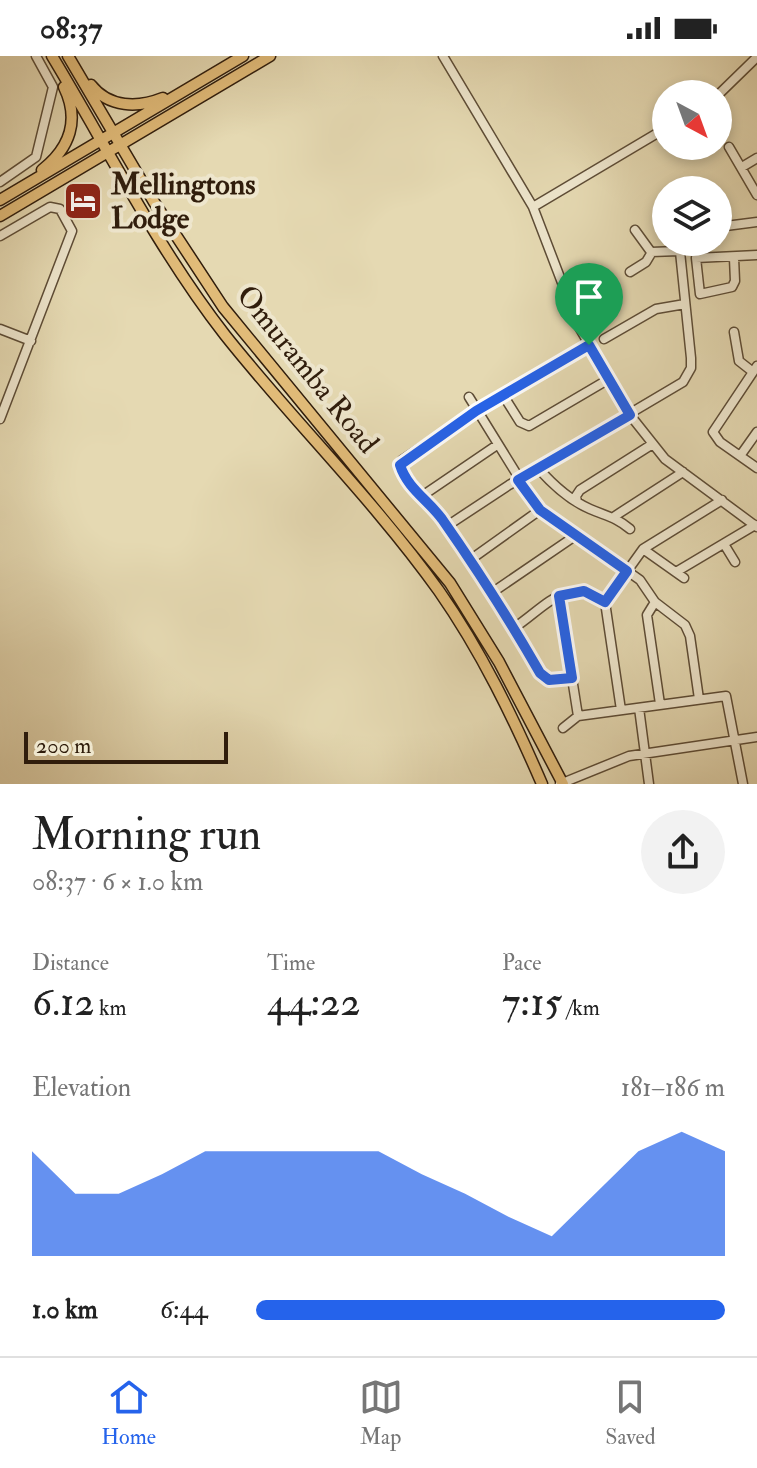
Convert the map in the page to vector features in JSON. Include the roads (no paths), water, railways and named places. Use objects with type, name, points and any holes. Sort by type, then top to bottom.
[{"type":"main road","name":"Omuramba Road","points":[[51,56],[150,223],[225,335],[365,499],[446,602],[506,706],[542,784]]},
{"type":"main road","points":[[19,189],[59,155],[72,127],[71,105],[51,56]]},
{"type":"main road","name":"Omuramba Road","points":[[70,56],[113,134],[223,307],[450,583],[499,662],[562,784]]},
{"type":"main road","points":[[70,56],[93,89],[115,102],[147,104],[190,88]]},
{"type":"main road","points":[[0,200],[243,56]]},
{"type":"main road","points":[[0,216],[270,56]]},
{"type":"street","points":[[0,182],[36,157],[53,87],[36,56]]},
{"type":"street","points":[[443,56],[533,207],[579,327],[630,415],[651,445],[756,526],[680,575],[643,549]]},
{"type":"street","points":[[732,81],[757,57]]},
{"type":"street","points":[[533,207],[652,136]]},
{"type":"street","points":[[732,152],[757,195]]},
{"type":"street","points":[[742,167],[757,158]]},
{"type":"street","points":[[0,236],[50,207],[60,209],[72,236],[0,419]]},
{"type":"street","points":[[732,225],[757,222]]},
{"type":"street","points":[[630,272],[646,262],[652,252],[635,230]]},
{"type":"street","points":[[734,258],[735,281],[732,287],[700,295],[696,258],[757,255]]},
{"type":"street","points":[[447,526],[518,480],[674,389],[688,375],[691,358],[680,256]]},
{"type":"street","points":[[604,339],[656,309],[685,304]]},
{"type":"street","points":[[0,329],[31,341]]},
{"type":"street","points":[[734,332],[738,359],[755,369],[713,427],[717,438],[756,468]]},
{"type":"street","points":[[572,678],[545,679],[493,592],[400,465],[476,411],[589,345]]},
{"type":"street","points":[[503,395],[520,422],[529,426],[609,379]]},
{"type":"street","points":[[469,397],[518,480],[540,510],[640,580],[655,602],[688,629],[699,699]]},
{"type":"street","points":[[740,456],[757,432]]},
{"type":"street","points":[[422,496],[497,445]]},
{"type":"street","points":[[577,502],[576,496],[580,490],[651,445]]},
{"type":"street","points":[[538,468],[555,487],[577,502],[615,516],[630,529]]},
{"type":"street","points":[[615,516],[683,472]]},
{"type":"street","points":[[621,710],[605,602],[643,549],[722,500]]},
{"type":"street","points":[[470,560],[540,510]]},
{"type":"street","points":[[493,592],[575,536]]},
{"type":"street","points":[[724,544],[735,562]]},
{"type":"street","points":[[514,628],[559,596],[584,591],[605,602]]},
{"type":"street","points":[[559,596],[578,716]]},
{"type":"street","points":[[655,602],[647,615],[660,704]]},
{"type":"street","points":[[563,728],[578,716],[727,696],[743,784]]},
{"type":"street","points":[[639,708],[649,784]]},
{"type":"street","points":[[562,784],[616,759],[757,737]]},
{"type":"place","name":"Mellingtons Lodge","points":[[83,201]]}]
